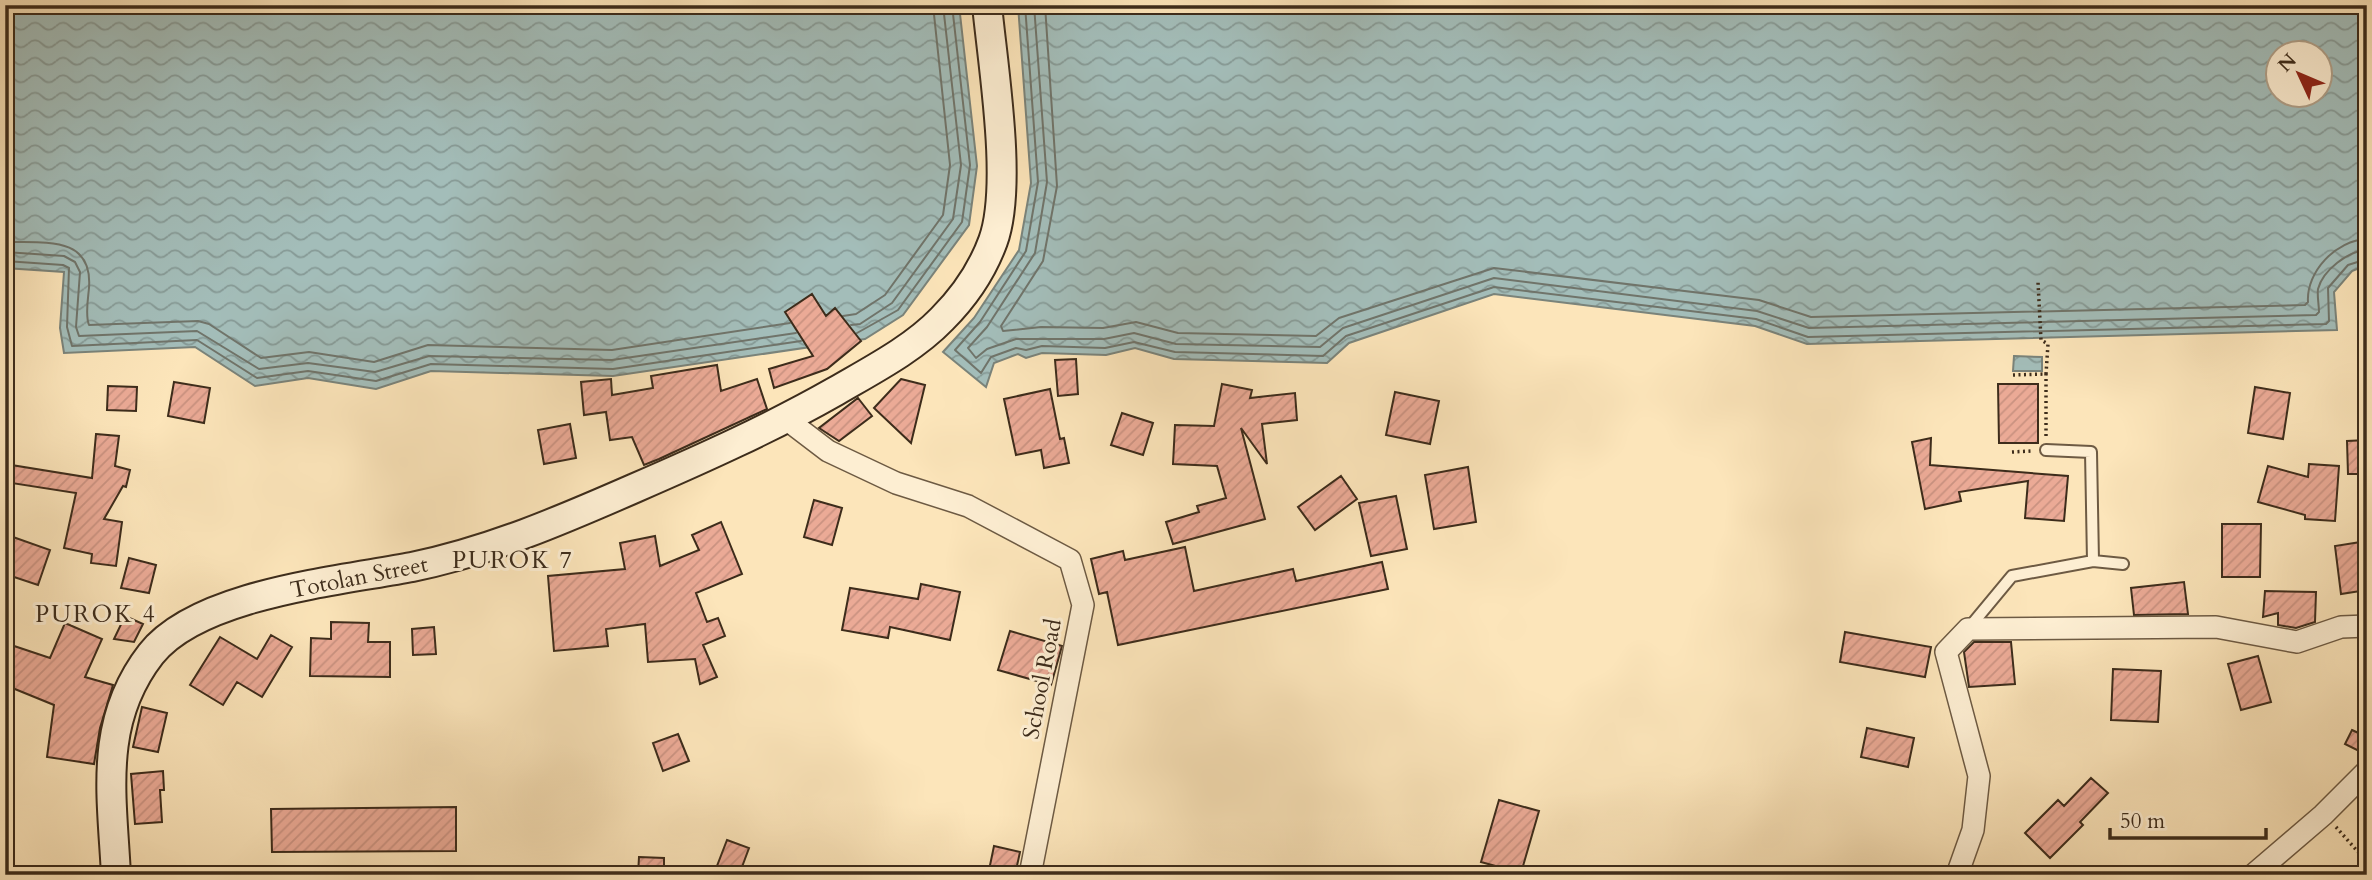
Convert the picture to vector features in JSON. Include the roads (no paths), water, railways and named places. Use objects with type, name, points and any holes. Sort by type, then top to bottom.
[{"type":"main road","name":"Totolan Street","points":[[116,875],[110,756],[125,698],[129,687],[154,651],[188,623],[240,601],[453,559],[602,502],[786,419],[888,361],[940,321],[971,287],[994,238],[1002,181],[987,5]]},
{"type":"street","name":"School Road","points":[[786,419],[828,451],[896,483],[968,506],[1070,559],[1083,605],[1030,875]]},
{"type":"street","points":[[1957,875],[1973,830],[1979,776],[1946,652],[1968,629],[2216,627],[2297,642],[2341,627],[2367,626]]},
{"type":"street","points":[[2253,875],[2323,815],[2367,771]]},
{"type":"lane","points":[[2046,450],[2091,452],[2093,561]]},
{"type":"lane","points":[[1968,629],[2012,576],[2093,561],[2123,564]]},
{"type":"water","points":[[5,5],[959,5],[977,166],[969,225],[903,315],[865,339],[613,376],[431,371],[376,389],[308,378],[255,386],[195,347],[64,353],[60,328],[64,272],[5,268]]},
{"type":"water","points":[[1018,5],[2367,5],[2367,265],[2352,271],[2334,292],[2337,330],[1807,344],[1755,326],[1494,294],[1349,343],[1327,363],[1174,359],[1135,348],[1106,355],[1042,353],[1026,358],[1018,354],[994,363],[986,387],[943,352],[974,318],[1019,250],[1031,183]]},
{"type":"water","points":[[2014,356],[2042,357],[2042,371],[2013,371]]},
{"type":"district","name":"PUROK 7","points":[[513,560]]},
{"type":"district","name":"PUROK 4","points":[[96,614]]}]
